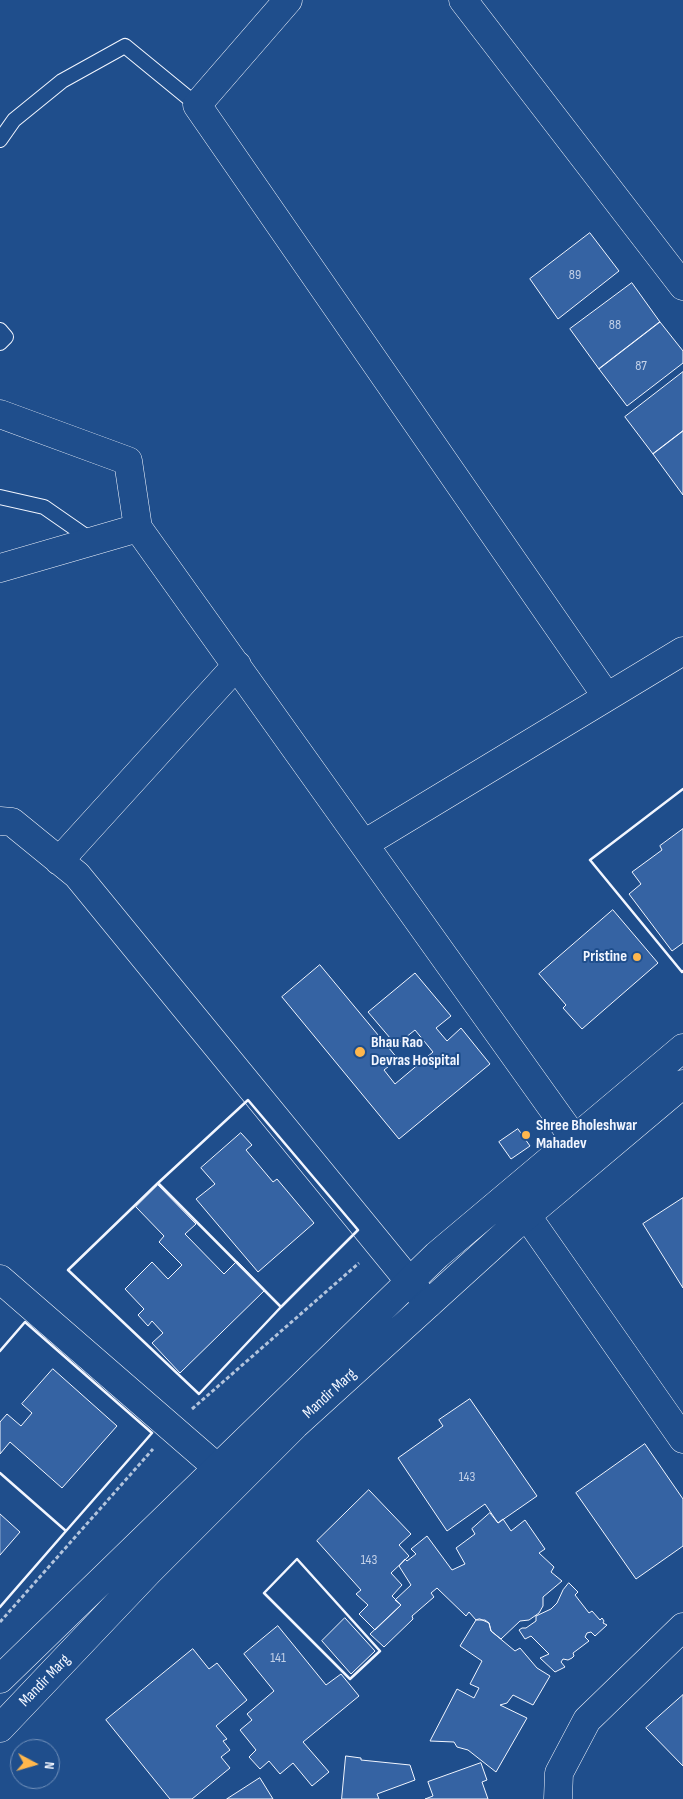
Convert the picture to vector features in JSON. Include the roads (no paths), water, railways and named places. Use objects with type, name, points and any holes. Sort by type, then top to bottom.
[{"type":"street","points":[[288,0],[197,105],[607,697]]},
{"type":"street","points":[[463,0],[683,286]]},
{"type":"street","points":[[0,414],[128,461],[138,528],[590,1161]]},
{"type":"street","points":[[0,568],[138,528]]},
{"type":"street","points":[[364,844],[683,651]]},
{"type":"street","points":[[59,861],[237,665]]},
{"type":"street","points":[[0,821],[12,822],[76,875],[428,1304]]},
{"type":"street","points":[[0,1679],[227,1476],[410,1281],[437,1255],[683,1048]]},
{"type":"street","name":"Mandir Marg","points":[[0,1728],[149,1571],[227,1476],[295,1425],[526,1215],[683,1084]]},
{"type":"street","points":[[511,1193],[683,1439]]},
{"type":"street","points":[[0,1279],[227,1476]]},
{"type":"street","points":[[558,1799],[559,1773],[587,1720],[683,1627]]},
{"type":"lane","points":[[0,140],[14,120],[62,81],[125,46],[197,105]]},
{"type":"lane","points":[[0,330],[6,337],[0,343]]},
{"type":"lane","points":[[0,497],[44,507],[93,541]]},
{"type":"place","name":"Pristine","points":[[637,957]]},
{"type":"place","name":"Bhau Rao Devras Hospital","points":[[360,1052]]},
{"type":"place","name":"Shree Bholeshwar Mahadev","points":[[526,1135]]}]
